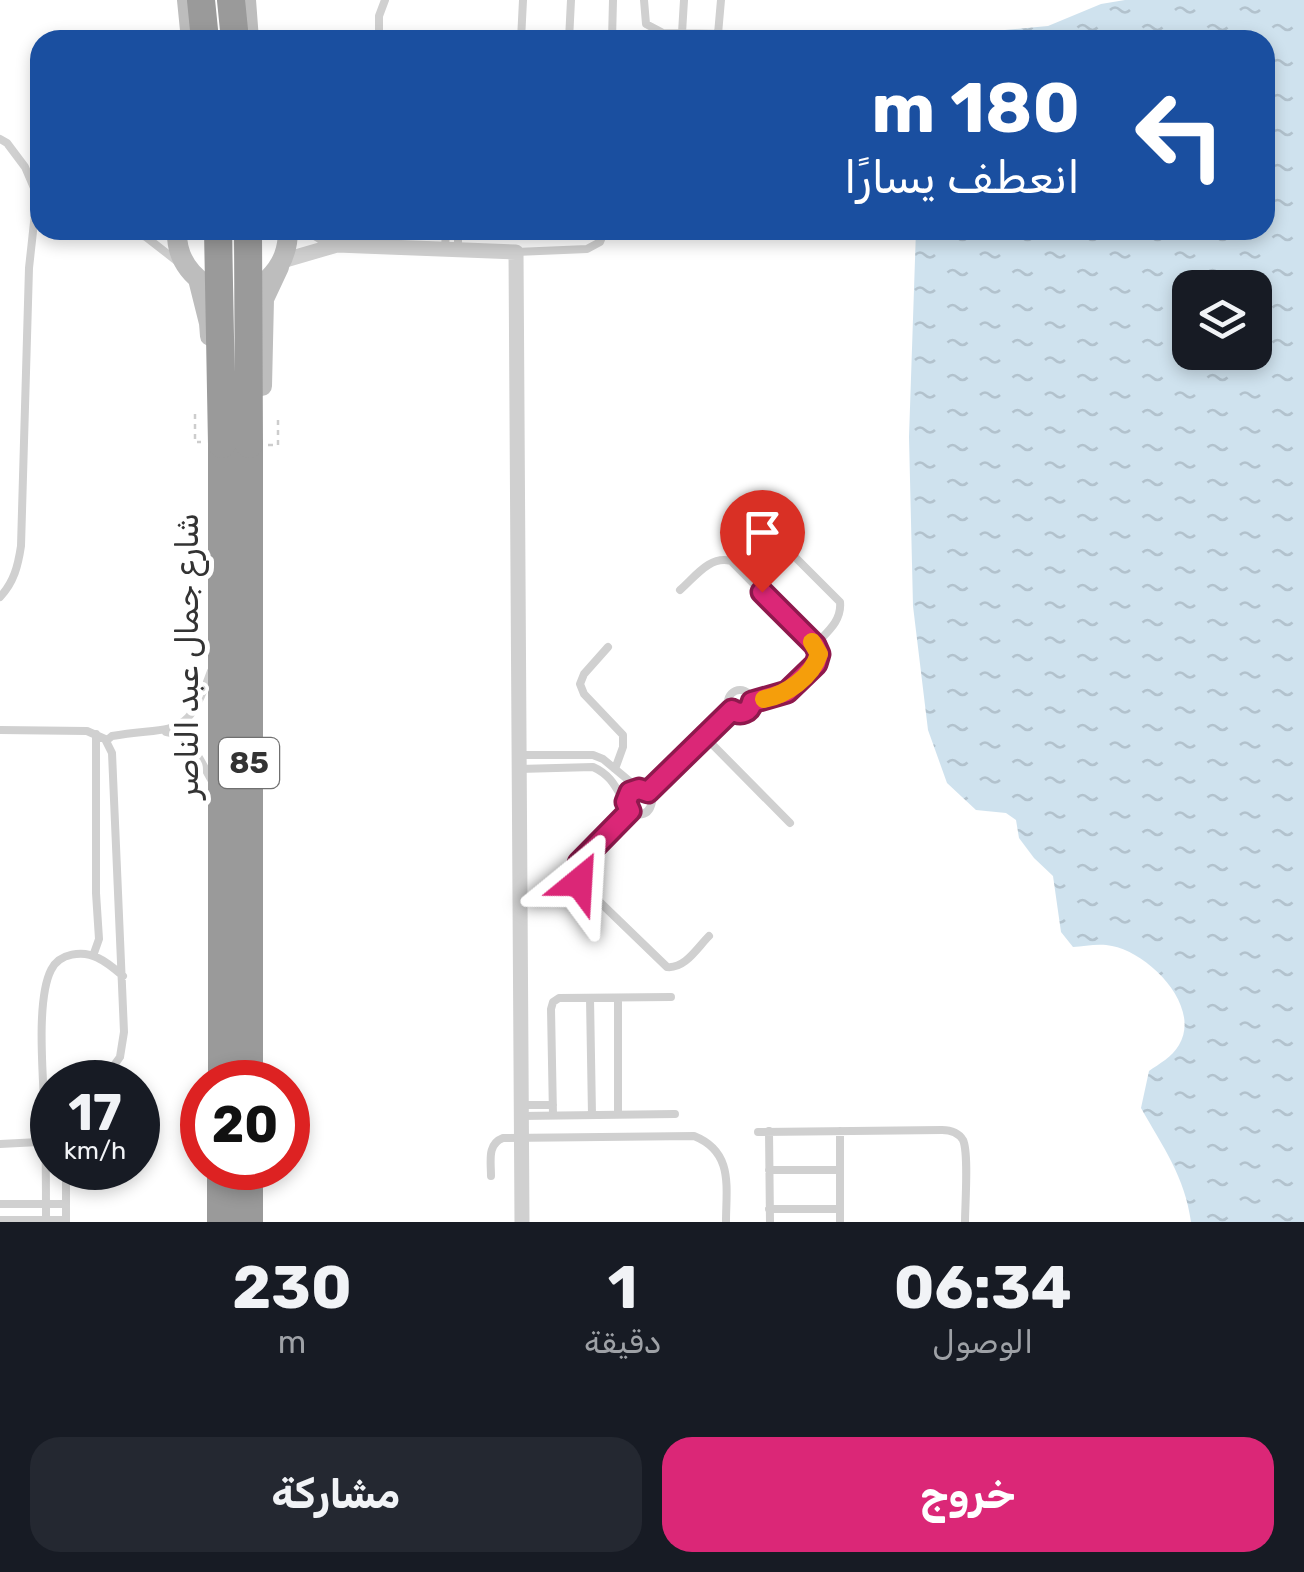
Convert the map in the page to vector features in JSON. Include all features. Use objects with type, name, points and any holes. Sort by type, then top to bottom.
[{"type":"highway","points":[[201,0],[204,30]]},
{"type":"highway","points":[[232,0],[234,30]]},
{"type":"highway","name":"شارع جمال عبد الناصر","points":[[218,240],[222,376],[222,1060]]},
{"type":"highway","name":"شارع جمال عبد الناصر","points":[[248,240],[249,1060]]},
{"type":"highway","points":[[222,1190],[222,1222]]},
{"type":"highway","points":[[249,1190],[249,1222]]},
{"type":"main road","points":[[187,0],[191,30]]},
{"type":"main road","points":[[246,0],[248,30]]},
{"type":"main road","points":[[179,240],[180,252],[193,274],[209,323],[212,1060]]},
{"type":"main road","points":[[259,1060],[262,350],[264,298],[281,264],[287,240]]},
{"type":"main road","points":[[193,274],[218,290],[241,291],[262,283],[281,264]]},
{"type":"main road","points":[[212,1190],[212,1222]]},
{"type":"main road","points":[[259,1190],[259,1222]]},
{"type":"street","points":[[329,240],[336,244]]},
{"type":"street","points":[[281,264],[336,244],[516,252],[522,1222]]},
{"type":"lane","points":[[522,30],[523,0]]},
{"type":"lane","points":[[570,30],[571,0]]},
{"type":"lane","points":[[612,30],[613,0]]},
{"type":"lane","points":[[644,0],[646,24],[657,30]]},
{"type":"lane","points":[[682,30],[684,0]]},
{"type":"lane","points":[[718,30],[721,0]]},
{"type":"lane","points":[[380,30],[383,1]]},
{"type":"lane","points":[[0,130],[3,141],[30,175]]},
{"type":"lane","points":[[0,597],[12,580],[20,546],[28,268],[33,240]]},
{"type":"lane","points":[[149,240],[193,274]]},
{"type":"lane","points":[[448,240],[451,250]]},
{"type":"lane","points":[[451,250],[454,240]]},
{"type":"lane","points":[[516,252],[587,249],[601,240]]},
{"type":"lane","points":[[680,590],[712,562],[724,558],[815,645],[819,654],[816,664],[787,692],[752,702]]},
{"type":"lane","points":[[796,558],[840,602],[837,621],[815,645]]},
{"type":"lane","points":[[608,648],[580,684],[584,694],[623,736],[614,770]]},
{"type":"lane","points":[[106,741],[112,736],[177,726],[189,719],[212,668]]},
{"type":"lane","points":[[736,690],[745,691],[752,702],[744,712],[729,706],[736,690]]},
{"type":"lane","points":[[709,936],[678,967],[667,967],[577,876],[579,863],[628,807],[630,792],[644,790],[732,710]]},
{"type":"lane","points":[[0,730],[79,730],[96,734],[106,741],[112,753],[124,1032],[118,1060]]},
{"type":"lane","points":[[156,731],[186,739],[212,781]]},
{"type":"lane","points":[[93,956],[99,938],[96,734]]},
{"type":"lane","points":[[704,736],[790,823]]},
{"type":"lane","points":[[593,755],[644,790],[652,802],[648,811],[639,815],[628,807],[617,787],[598,768],[519,762],[593,755]]},
{"type":"lane","points":[[44,1060],[42,1031],[50,970],[58,960],[84,953],[122,976]]},
{"type":"lane","points":[[553,1115],[552,1005],[559,998],[670,997]]},
{"type":"lane","points":[[590,998],[592,1115]]},
{"type":"lane","points":[[618,998],[618,1114]]},
{"type":"lane","points":[[521,1110],[553,1104]]},
{"type":"lane","points":[[521,1110],[553,1115],[675,1114]]},
{"type":"lane","points":[[840,1131],[840,1222]]},
{"type":"lane","points":[[758,1132],[956,1132],[965,1151],[965,1222]]},
{"type":"lane","points":[[769,1132],[770,1222]]},
{"type":"lane","points":[[490,1176],[494,1142],[503,1138],[686,1135],[702,1139],[720,1155],[726,1170],[726,1222]]},
{"type":"lane","points":[[0,1144],[30,1144]]},
{"type":"lane","points":[[769,1170],[840,1170]]},
{"type":"lane","points":[[46,1221],[47,1190]]},
{"type":"lane","points":[[0,1220],[66,1221],[66,1190]]},
{"type":"lane","points":[[0,1204],[66,1204]]},
{"type":"lane","points":[[770,1209],[840,1209]]},
{"type":"path","points":[[194,414],[195,442]]},
{"type":"path","points":[[278,418],[278,445]]},
{"type":"water","points":[[1125,0],[1304,0],[1304,1222],[1191,1222],[1178,1176],[1141,1108],[1149,1071],[1179,1045],[1184,1030],[1178,998],[1156,970],[1126,951],[1103,945],[1073,947],[1061,932],[1053,876],[1019,838],[1016,820],[1006,813],[976,810],[947,783],[928,730],[913,606],[909,437],[916,240],[1275,240],[1275,30],[1005,30],[1048,26],[1101,4]]},
{"type":"slow traffic","points":[[764,699],[787,692],[816,664],[819,654],[812,642]]},
{"type":"route","points":[[579,882],[579,863],[630,811],[626,802],[630,792],[648,792],[732,710],[744,712],[752,702],[780,696],[816,664],[818,649],[762,592]]}]
